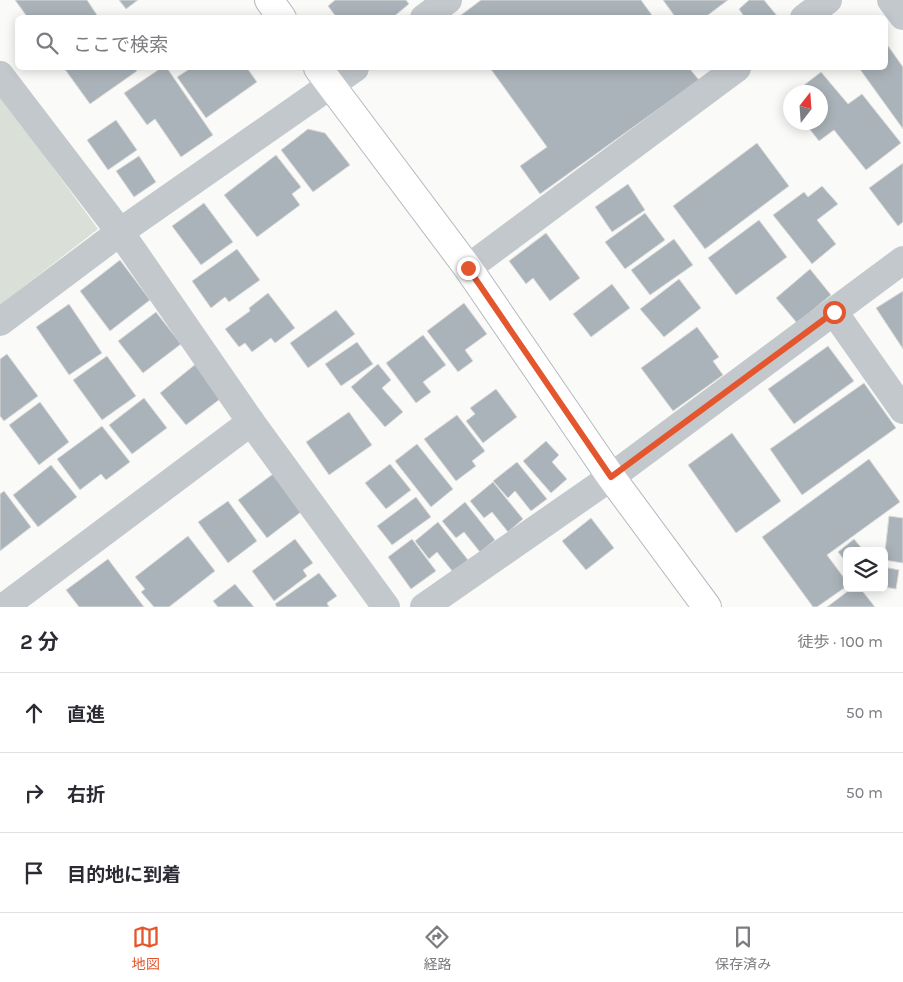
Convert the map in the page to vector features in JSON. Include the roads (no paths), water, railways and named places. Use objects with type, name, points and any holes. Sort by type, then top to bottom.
[{"type":"street","points":[[269,0],[280,15]]},
{"type":"street","points":[[428,15],[448,0]]},
{"type":"street","points":[[808,15],[828,0]]},
{"type":"street","points":[[892,0],[903,16]]},
{"type":"street","points":[[0,322],[325,76],[348,70]]},
{"type":"street","points":[[468,268],[734,70]]},
{"type":"street","points":[[0,75],[120,232],[251,422],[386,607]]},
{"type":"street","points":[[325,76],[468,268],[611,477],[707,607]]},
{"type":"street","points":[[424,607],[611,477],[903,260]]},
{"type":"street","points":[[834,312],[903,410]]},
{"type":"street","points":[[4,607],[251,422]]}]
